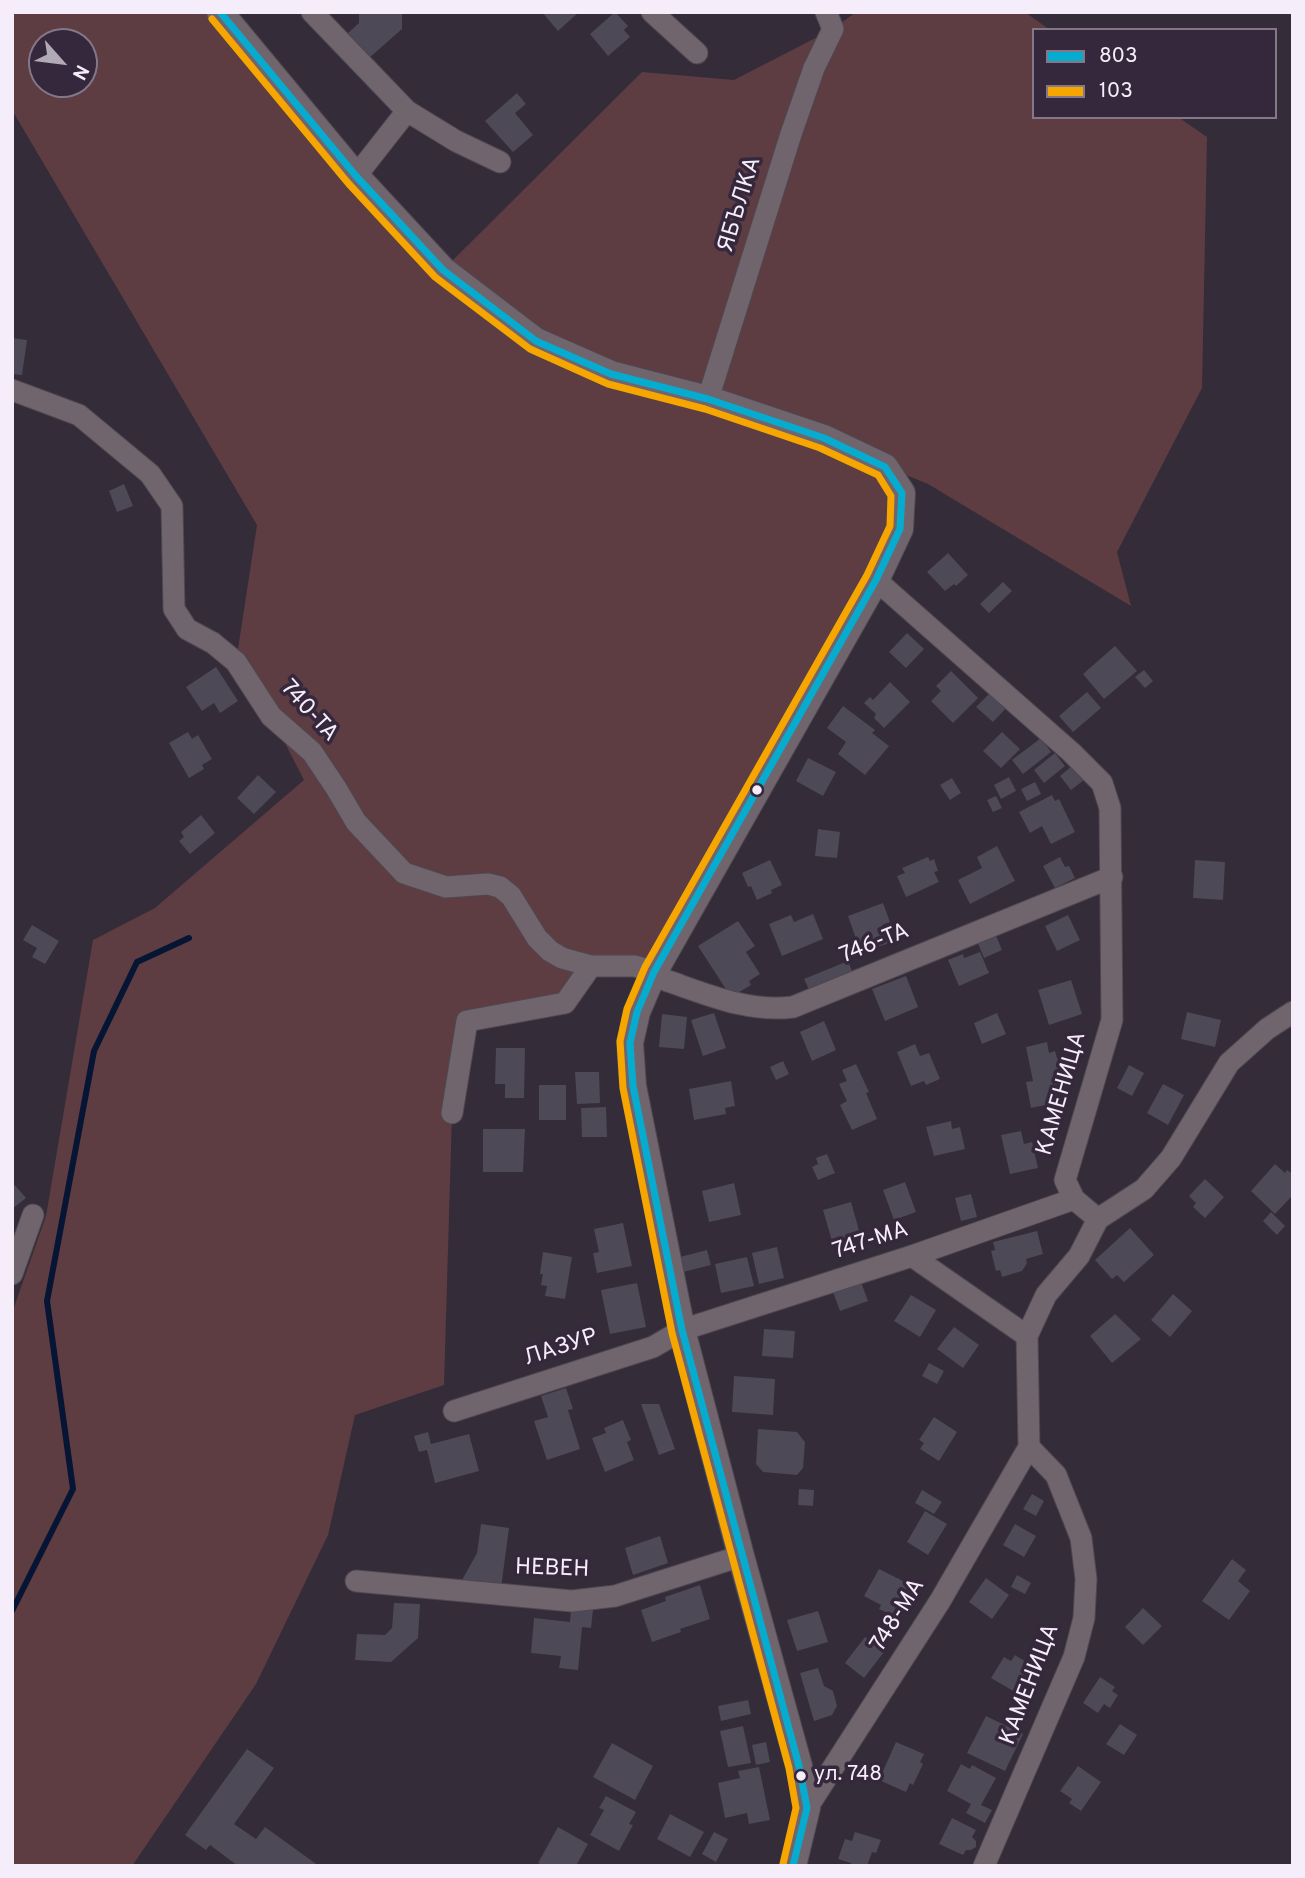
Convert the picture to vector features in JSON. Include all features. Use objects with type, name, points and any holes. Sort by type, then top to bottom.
[{"type":"street","points":[[220,12],[356,176],[443,270],[536,341],[611,374],[708,399],[824,438],[885,467],[902,493],[900,529],[876,580],[654,972],[637,1012],[630,1043],[633,1086],[682,1330],[799,1766],[807,1808],[793,1866]]},
{"type":"street","points":[[312,12],[407,111],[456,141],[500,162]]},
{"type":"street","points":[[652,12],[697,52]]},
{"type":"street","name":"ЯБЪЛКА","points":[[708,399],[791,134],[830,20]]},
{"type":"street","points":[[356,176],[407,111]]},
{"type":"street","name":"740-ТА","points":[[12,390],[79,415],[150,474],[172,506],[174,609],[187,629],[213,643],[236,662],[271,716],[312,752],[356,822],[404,873],[446,887],[488,884],[500,887],[511,896],[537,938],[562,958],[591,966],[635,966],[654,972]]},
{"type":"street","name":"КАМЕНИЦА","points":[[876,580],[1071,752],[1102,783],[1110,808],[1112,1020],[1065,1180],[1074,1199]]},
{"type":"street","name":"746-ТА","points":[[654,972],[665,980],[755,1008],[773,1010],[793,1007],[1112,877]]},
{"type":"street","points":[[452,1113],[467,1021],[565,1003],[591,966]]},
{"type":"street","points":[[1030,1447],[1027,1336],[1046,1295],[1079,1256],[1098,1219],[1144,1189],[1171,1158],[1229,1063],[1267,1029],[1293,1012]]},
{"type":"street","points":[[1074,1199],[1098,1219]]},
{"type":"street","name":"747-МА","points":[[682,1330],[912,1256],[1074,1199]]},
{"type":"street","points":[[12,1273],[33,1215]]},
{"type":"street","points":[[912,1256],[1027,1336]]},
{"type":"street","name":"ЛАЗУР","points":[[454,1411],[653,1347],[682,1330]]},
{"type":"street","name":"КАМЕНИЦА","points":[[984,1866],[1074,1657],[1084,1618],[1086,1579],[1080,1538],[1056,1475],[1030,1447]]},
{"type":"street","name":"748-МА","points":[[807,1808],[940,1601],[1030,1447]]},
{"type":"street","name":"НЕВЕН","points":[[356,1581],[572,1601],[615,1596],[741,1556]]},
{"type":"shaded area","points":[[12,12],[220,12],[443,270],[642,72],[734,80],[833,29],[856,12],[1025,12],[1047,28],[1032,28],[1032,119],[1181,119],[1207,137],[1202,388],[1117,552],[1131,606],[928,484],[887,467],[900,529],[654,972],[591,966],[565,1003],[467,1022],[452,1113],[444,1385],[355,1415],[328,1535],[256,1684],[132,1866],[12,1866],[12,1313],[46,1216],[93,940],[155,908],[304,780],[271,716],[236,662],[257,525],[12,110]]},
{"type":"building","points":[[359,12],[402,12],[402,29],[369,58],[347,34],[359,23]]},
{"type":"building","points":[[542,12],[579,12],[558,31]]},
{"type":"building","points":[[615,12],[628,26],[624,30],[630,37],[608,56],[590,34]]},
{"type":"building","points":[[517,93],[526,104],[515,113],[533,135],[513,152],[485,121]]},
{"type":"building","points":[[12,338],[27,340],[22,375],[12,374]]},
{"type":"building","points":[[124,484],[133,506],[117,512],[109,491]]},
{"type":"building","points":[[948,553],[968,575],[956,586],[954,584],[945,591],[927,572]]},
{"type":"building","points":[[1003,582],[1012,591],[989,613],[980,604]]},
{"type":"building","points":[[907,633],[924,649],[906,668],[889,652]]},
{"type":"building","points":[[1115,646],[1137,671],[1104,699],[1083,674]]},
{"type":"building","points":[[216,667],[238,701],[220,713],[214,703],[202,711],[186,687]]},
{"type":"building","points":[[1144,670],[1153,681],[1145,688],[1135,677]]},
{"type":"building","points":[[951,671],[978,698],[953,723],[931,701],[941,691],[936,686]]},
{"type":"building","points":[[890,682],[910,702],[884,728],[874,718],[876,714],[864,703],[870,697],[873,700]]},
{"type":"building","points":[[992,691],[1008,706],[993,722],[976,707]]},
{"type":"building","points":[[1087,692],[1101,708],[1073,732],[1059,716]]},
{"type":"building","points":[[843,706],[875,730],[872,733],[889,746],[865,775],[838,754],[846,742],[827,728]]},
{"type":"building","points":[[188,732],[192,739],[198,735],[212,759],[202,765],[204,769],[189,778],[169,743]]},
{"type":"building","points":[[1002,732],[1020,749],[1001,768],[983,751]]},
{"type":"building","points":[[1041,738],[1051,752],[1023,774],[1012,760]]},
{"type":"building","points":[[1055,753],[1065,766],[1044,783],[1034,770]]},
{"type":"building","points":[[808,758],[836,772],[823,796],[796,781]]},
{"type":"building","points":[[1073,765],[1084,780],[1071,790],[1060,776]]},
{"type":"building","points":[[258,775],[276,792],[254,814],[237,798]]},
{"type":"building","points":[[1009,777],[1016,791],[1001,799],[994,785]]},
{"type":"building","points":[[952,778],[961,793],[950,800],[940,785]]},
{"type":"building","points":[[1035,782],[1041,794],[1027,801],[1021,789]]},
{"type":"building","points":[[1052,795],[1055,801],[1059,799],[1075,832],[1051,844],[1042,826],[1030,833],[1019,812]]},
{"type":"building","points":[[996,796],[1002,808],[993,812],[987,800]]},
{"type":"building","points":[[201,815],[215,833],[190,854],[179,841],[184,837],[181,832]]},
{"type":"building","points":[[818,829],[840,832],[837,858],[815,856]]},
{"type":"building","points":[[997,846],[1015,881],[970,904],[958,880],[982,868],[977,857]]},
{"type":"building","points":[[928,857],[930,861],[934,859],[938,871],[934,872],[939,882],[906,897],[897,876],[905,873],[902,868]]},
{"type":"building","points":[[1060,857],[1075,878],[1055,888],[1043,866]]},
{"type":"building","points":[[770,860],[782,885],[757,900],[742,873]]},
{"type":"building","points":[[1195,860],[1225,862],[1223,900],[1193,898]]},
{"type":"building","points":[[883,903],[890,922],[882,925],[889,943],[861,953],[848,916]]},
{"type":"building","points":[[813,914],[823,939],[782,956],[769,924],[791,915],[794,922]]},
{"type":"building","points":[[1068,915],[1080,940],[1057,951],[1045,926]]},
{"type":"building","points":[[738,921],[755,946],[746,952],[760,974],[749,981],[751,985],[731,997],[698,946]]},
{"type":"building","points":[[32,925],[59,941],[45,964],[32,957],[37,948],[23,940]]},
{"type":"building","points":[[995,933],[1002,950],[984,958],[977,941]]},
{"type":"building","points":[[980,952],[989,973],[959,986],[948,960],[963,954],[964,958]]},
{"type":"building","points":[[848,961],[855,979],[812,996],[804,979]]},
{"type":"building","points":[[906,976],[918,1007],[885,1021],[872,989]]},
{"type":"building","points":[[1071,980],[1082,1014],[1049,1025],[1038,990]]},
{"type":"building","points":[[1187,1012],[1221,1020],[1215,1047],[1181,1039]]},
{"type":"building","points":[[714,1013],[726,1048],[703,1056],[691,1020]]},
{"type":"building","points":[[997,1013],[1006,1034],[982,1044],[974,1023]]},
{"type":"building","points":[[662,1014],[687,1017],[684,1049],[659,1047]]},
{"type":"building","points":[[824,1021],[836,1050],[812,1061],[800,1032]]},
{"type":"building","points":[[1047,1042],[1049,1053],[1055,1051],[1057,1058],[1064,1057],[1067,1074],[1061,1076],[1065,1092],[1058,1094],[1060,1102],[1031,1108],[1026,1082],[1033,1081],[1026,1047]]},
{"type":"building","points":[[915,1044],[920,1056],[929,1053],[940,1079],[926,1085],[924,1081],[911,1086],[897,1052]]},
{"type":"building","points":[[496,1048],[525,1048],[524,1098],[505,1098],[505,1084],[495,1084]]},
{"type":"building","points":[[783,1061],[789,1074],[776,1080],[770,1067]]},
{"type":"building","points":[[856,1064],[869,1092],[866,1093],[877,1119],[852,1130],[840,1105],[847,1101],[839,1084],[847,1081],[842,1070]]},
{"type":"building","points":[[1129,1065],[1144,1073],[1132,1096],[1117,1088]]},
{"type":"building","points":[[575,1072],[599,1072],[600,1103],[577,1104]]},
{"type":"building","points":[[731,1081],[735,1106],[725,1108],[726,1114],[694,1120],[689,1089]]},
{"type":"building","points":[[1163,1084],[1184,1095],[1168,1125],[1147,1113]]},
{"type":"building","points":[[539,1085],[566,1085],[566,1120],[539,1120]]},
{"type":"building","points":[[606,1107],[607,1137],[582,1137],[581,1108]]},
{"type":"building","points":[[951,1121],[952,1129],[960,1127],[965,1149],[934,1156],[926,1127]]},
{"type":"building","points":[[483,1129],[525,1129],[523,1172],[483,1172]]},
{"type":"building","points":[[1021,1131],[1024,1144],[1032,1142],[1038,1168],[1010,1174],[1001,1135]]},
{"type":"building","points":[[827,1154],[835,1173],[818,1180],[812,1167],[818,1164],[816,1158]]},
{"type":"building","points":[[1275,1164],[1285,1173],[1287,1170],[1293,1174],[1293,1195],[1275,1214],[1251,1191]]},
{"type":"building","points":[[1205,1179],[1224,1197],[1205,1218],[1193,1207],[1196,1203],[1189,1196]]},
{"type":"building","points":[[12,1182],[26,1198],[12,1209]]},
{"type":"building","points":[[905,1182],[916,1212],[894,1220],[883,1190]]},
{"type":"building","points":[[734,1183],[741,1215],[709,1222],[702,1191]]},
{"type":"building","points":[[971,1194],[977,1217],[961,1221],[955,1198]]},
{"type":"building","points":[[851,1202],[860,1234],[832,1241],[823,1210]]},
{"type":"building","points":[[1271,1212],[1285,1226],[1277,1235],[1263,1221]]},
{"type":"building","points":[[623,1223],[632,1266],[597,1273],[593,1253],[599,1252],[594,1229]]},
{"type":"building","points":[[1130,1228],[1154,1255],[1124,1282],[1117,1275],[1112,1279],[1095,1260]]},
{"type":"building","points":[[1037,1231],[1043,1254],[1026,1259],[1027,1263],[1022,1271],[1002,1277],[1000,1270],[996,1271],[991,1251],[995,1250],[993,1242]]},
{"type":"building","points":[[777,1247],[784,1278],[759,1284],[752,1253]]},
{"type":"building","points":[[707,1250],[711,1265],[683,1272],[680,1257]]},
{"type":"building","points":[[543,1252],[572,1257],[565,1299],[545,1296],[547,1286],[541,1285],[543,1274],[540,1274]]},
{"type":"building","points":[[747,1257],[754,1286],[721,1293],[715,1264]]},
{"type":"building","points":[[861,1282],[868,1301],[840,1311],[833,1292]]},
{"type":"building","points":[[637,1283],[646,1327],[610,1334],[601,1290]]},
{"type":"building","points":[[1173,1294],[1192,1311],[1170,1337],[1151,1320]]},
{"type":"building","points":[[911,1295],[936,1310],[920,1337],[894,1321]]},
{"type":"building","points":[[1115,1314],[1141,1339],[1112,1363],[1090,1336]]},
{"type":"building","points":[[954,1327],[979,1345],[963,1368],[937,1349]]},
{"type":"building","points":[[764,1329],[795,1331],[793,1358],[762,1356]]},
{"type":"building","points":[[929,1363],[944,1371],[937,1384],[922,1376]]},
{"type":"building","points":[[734,1376],[775,1379],[773,1415],[732,1412]]},
{"type":"building","points":[[566,1388],[573,1409],[568,1410],[580,1449],[547,1460],[534,1421],[548,1417],[541,1396]]},
{"type":"building","points":[[641,1404],[659,1404],[675,1449],[659,1455]]},
{"type":"building","points":[[934,1417],[957,1432],[939,1461],[920,1449],[924,1443],[919,1440]]},
{"type":"building","points":[[623,1420],[631,1440],[627,1442],[634,1460],[605,1472],[592,1438],[606,1433],[604,1428]]},
{"type":"building","points":[[758,1429],[797,1432],[805,1442],[803,1468],[797,1475],[763,1472],[756,1464]]},
{"type":"building","points":[[428,1432],[431,1444],[469,1434],[479,1471],[435,1483],[427,1450],[419,1452],[414,1436]]},
{"type":"building","points":[[799,1489],[814,1490],[813,1506],[798,1505]]},
{"type":"building","points":[[922,1490],[942,1502],[934,1514],[915,1503]]},
{"type":"building","points":[[1032,1494],[1044,1501],[1036,1516],[1023,1509]]},
{"type":"building","points":[[925,1511],[947,1524],[928,1555],[907,1542]]},
{"type":"building","points":[[481,1524],[509,1528],[501,1588],[476,1587],[462,1580],[477,1553]]},
{"type":"building","points":[[1015,1524],[1036,1536],[1024,1557],[1003,1545]]},
{"type":"building","points":[[660,1536],[668,1563],[633,1575],[625,1548]]},
{"type":"building","points":[[1232,1559],[1246,1570],[1238,1581],[1250,1591],[1229,1620],[1202,1601]]},
{"type":"building","points":[[879,1569],[909,1584],[892,1615],[879,1609],[881,1605],[864,1596]]},
{"type":"building","points":[[1017,1575],[1031,1583],[1025,1594],[1011,1587]]},
{"type":"building","points":[[986,1578],[1009,1595],[992,1619],[969,1602]]},
{"type":"building","points":[[700,1585],[710,1619],[652,1642],[641,1610],[666,1601],[665,1597]]},
{"type":"building","points":[[394,1603],[420,1604],[418,1638],[391,1662],[355,1660],[357,1634],[385,1635],[392,1628]]},
{"type":"building","points":[[571,1608],[593,1610],[591,1628],[582,1627],[578,1670],[559,1668],[561,1656],[531,1653],[534,1618],[570,1622]]},
{"type":"building","points":[[1143,1608],[1162,1626],[1143,1645],[1125,1627]]},
{"type":"building","points":[[818,1611],[828,1642],[797,1651],[787,1620]]},
{"type":"building","points":[[865,1637],[884,1652],[864,1678],[845,1663]]},
{"type":"building","points":[[1015,1655],[1029,1664],[1015,1692],[991,1678],[1004,1657],[1011,1661]]},
{"type":"building","points":[[818,1668],[824,1686],[833,1691],[837,1706],[832,1715],[814,1721],[800,1673]]},
{"type":"building","points":[[1100,1677],[1115,1687],[1112,1691],[1118,1695],[1110,1708],[1104,1704],[1098,1713],[1083,1703]]},
{"type":"building","points":[[748,1700],[751,1714],[721,1721],[718,1706]]},
{"type":"building","points":[[986,1716],[1023,1734],[1005,1771],[967,1753]]},
{"type":"building","points":[[1120,1724],[1137,1735],[1124,1755],[1106,1744]]},
{"type":"building","points":[[743,1726],[751,1763],[728,1767],[720,1731]]},
{"type":"building","points":[[766,1742],[770,1762],[756,1765],[752,1745]]},
{"type":"building","points":[[896,1742],[924,1754],[920,1762],[923,1764],[913,1785],[910,1783],[906,1792],[879,1780]]},
{"type":"building","points":[[612,1743],[653,1766],[635,1800],[593,1777]]},
{"type":"building","points":[[247,1749],[274,1768],[234,1824],[256,1839],[265,1827],[319,1866],[238,1866],[210,1845],[206,1850],[185,1835]]},
{"type":"building","points":[[961,1764],[970,1769],[972,1765],[996,1778],[981,1805],[992,1810],[985,1823],[966,1813],[971,1804],[947,1791]]},
{"type":"building","points":[[1078,1766],[1101,1782],[1081,1811],[1069,1803],[1072,1799],[1060,1791]]},
{"type":"building","points":[[759,1767],[770,1820],[749,1824],[747,1813],[725,1818],[718,1783],[740,1778],[738,1771]]},
{"type":"building","points":[[606,1796],[636,1812],[629,1824],[633,1825],[619,1851],[590,1835],[604,1810],[599,1808]]},
{"type":"building","points":[[670,1814],[704,1832],[690,1857],[657,1839]]},
{"type":"building","points":[[952,1818],[976,1830],[972,1837],[976,1841],[976,1847],[966,1850],[963,1855],[939,1844]]},
{"type":"building","points":[[558,1827],[588,1844],[576,1866],[543,1866],[538,1863]]},
{"type":"building","points":[[714,1832],[728,1839],[716,1862],[702,1854]]},
{"type":"building","points":[[855,1832],[881,1840],[876,1853],[872,1852],[867,1866],[849,1866],[851,1863],[838,1859],[845,1839],[852,1841]]},
{"type":"waterway","points":[[12,1611],[73,1489],[47,1301],[94,1051],[137,962],[189,938]]},
{"type":"transit line","name":"803","points":[[220,12],[356,176],[443,270],[536,341],[611,374],[708,399],[824,438],[885,467],[902,493],[900,529],[876,580],[654,972],[637,1012],[630,1043],[633,1086],[682,1330],[799,1766],[807,1808],[793,1866]]},
{"type":"transit line","name":"103","points":[[212,19],[348,183],[435,277],[530,349],[608,384],[705,409],[820,448],[878,475],[891,496],[890,526],[867,575],[645,967],[627,1009],[620,1041],[623,1088],[672,1333],[789,1768],[796,1808],[783,1864]]},
{"type":"place","name":"ул. 748","points":[[801,1776]]}]
